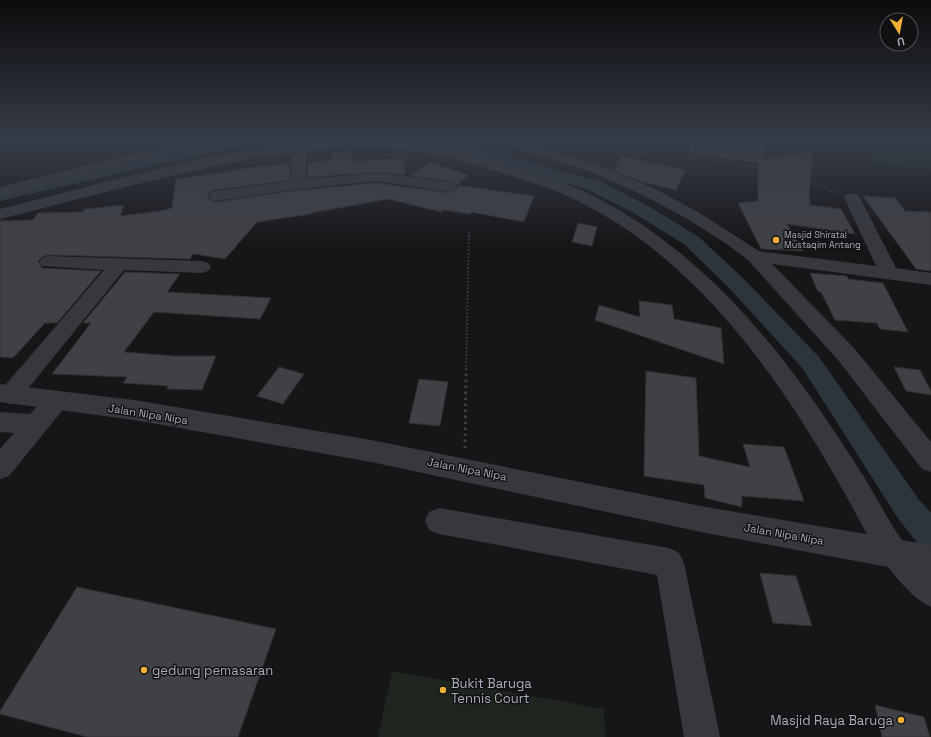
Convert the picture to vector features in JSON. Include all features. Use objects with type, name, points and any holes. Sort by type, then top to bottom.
[{"type":"street","points":[[62,176],[3,192],[5,213],[149,176]]},
{"type":"street","points":[[298,176],[298,184]]},
{"type":"street","points":[[528,176],[572,193],[636,227],[682,263],[728,310],[773,363],[831,445],[895,554],[931,592]]},
{"type":"street","points":[[612,176],[692,215],[734,241],[754,256],[846,354],[931,461]]},
{"type":"street","points":[[216,196],[298,184],[377,177],[449,187]]},
{"type":"street","points":[[852,198],[889,273]]},
{"type":"street","points":[[754,256],[931,279]]},
{"type":"street","points":[[48,262],[202,267]]},
{"type":"street","points":[[5,394],[62,333],[119,264]]},
{"type":"street","name":"Jalan Nipa Nipa","points":[[5,394],[134,410],[371,450],[464,468],[706,520],[931,560]]},
{"type":"street","points":[[0,468],[34,425],[57,400]]},
{"type":"street","points":[[0,422],[34,425]]},
{"type":"street","points":[[439,521],[669,563],[702,737]]},
{"type":"path","points":[[796,176],[852,198]]},
{"type":"path","points":[[464,468],[469,232]]},
{"type":"path","points":[[92,296],[158,302]]},
{"type":"path","points":[[0,330],[62,333]]},
{"type":"shaded area","name":"Bukit Baruga Tennis Court","points":[[392,671],[604,709],[605,737],[378,737]]},
{"type":"building","points":[[195,176],[290,176],[290,180],[209,192],[207,197],[216,202],[298,190],[377,183],[449,193],[458,188],[457,185],[534,196],[524,222],[471,212],[470,214],[443,210],[442,212],[388,199],[311,214],[257,222],[225,259],[193,254],[190,259],[48,255],[42,257],[38,261],[42,268],[101,271],[57,323],[45,323],[13,358],[0,357],[0,221],[33,220],[38,213],[83,212],[84,209],[124,205],[120,216],[160,211],[172,208],[176,179]]},
{"type":"building","points":[[414,176],[466,176],[457,185],[449,181]]},
{"type":"building","points":[[629,176],[682,176],[676,190],[639,181]]},
{"type":"building","points":[[758,176],[811,176],[809,197],[810,205],[841,209],[855,234],[787,224],[803,251],[761,249],[738,203],[758,201]]},
{"type":"building","points":[[863,196],[895,198],[905,211],[931,212],[931,271],[916,269]]},
{"type":"building","points":[[578,223],[597,227],[592,246],[572,242]]},
{"type":"building","points":[[125,272],[180,274],[167,292],[271,298],[260,319],[154,312],[124,352],[174,356],[216,356],[202,390],[167,389],[168,386],[123,383],[127,377],[52,374],[91,323],[83,323]]},
{"type":"building","points":[[810,273],[847,276],[848,279],[883,283],[908,332],[880,329],[877,323],[835,320],[821,292],[818,292]]},
{"type":"building","points":[[639,301],[672,305],[674,319],[721,328],[724,364],[595,320],[599,305],[640,317]]},
{"type":"building","points":[[279,367],[304,374],[283,404],[257,396]]},
{"type":"building","points":[[894,367],[920,370],[931,391],[931,395],[906,391]]},
{"type":"building","points":[[646,371],[696,378],[699,456],[750,467],[743,444],[784,447],[804,501],[742,496],[742,507],[705,498],[704,485],[644,476]]},
{"type":"building","points":[[419,379],[448,382],[440,426],[409,423]]},
{"type":"building","points":[[760,573],[796,576],[812,626],[773,623]]},
{"type":"building","name":"gedung pemasaran","points":[[77,587],[276,629],[238,737],[87,737],[0,714],[0,711]]},
{"type":"building","name":"Masjid Raya Baruga","points":[[875,705],[924,717],[930,737],[882,737]]},
{"type":"waterway","points":[[0,196],[86,176]]},
{"type":"waterway","points":[[561,176],[595,186],[642,210],[692,241],[738,285],[811,363],[909,510],[931,535]]},
{"type":"place","name":"Masjid Shiratal Mustaqim Antang","points":[[776,240]]},
{"type":"place","name":"gedung pemasaran","points":[[144,670]]},
{"type":"place","name":"Bukit Baruga Tennis Court","points":[[443,690]]},
{"type":"place","name":"Masjid Raya Baruga","points":[[901,720]]}]
